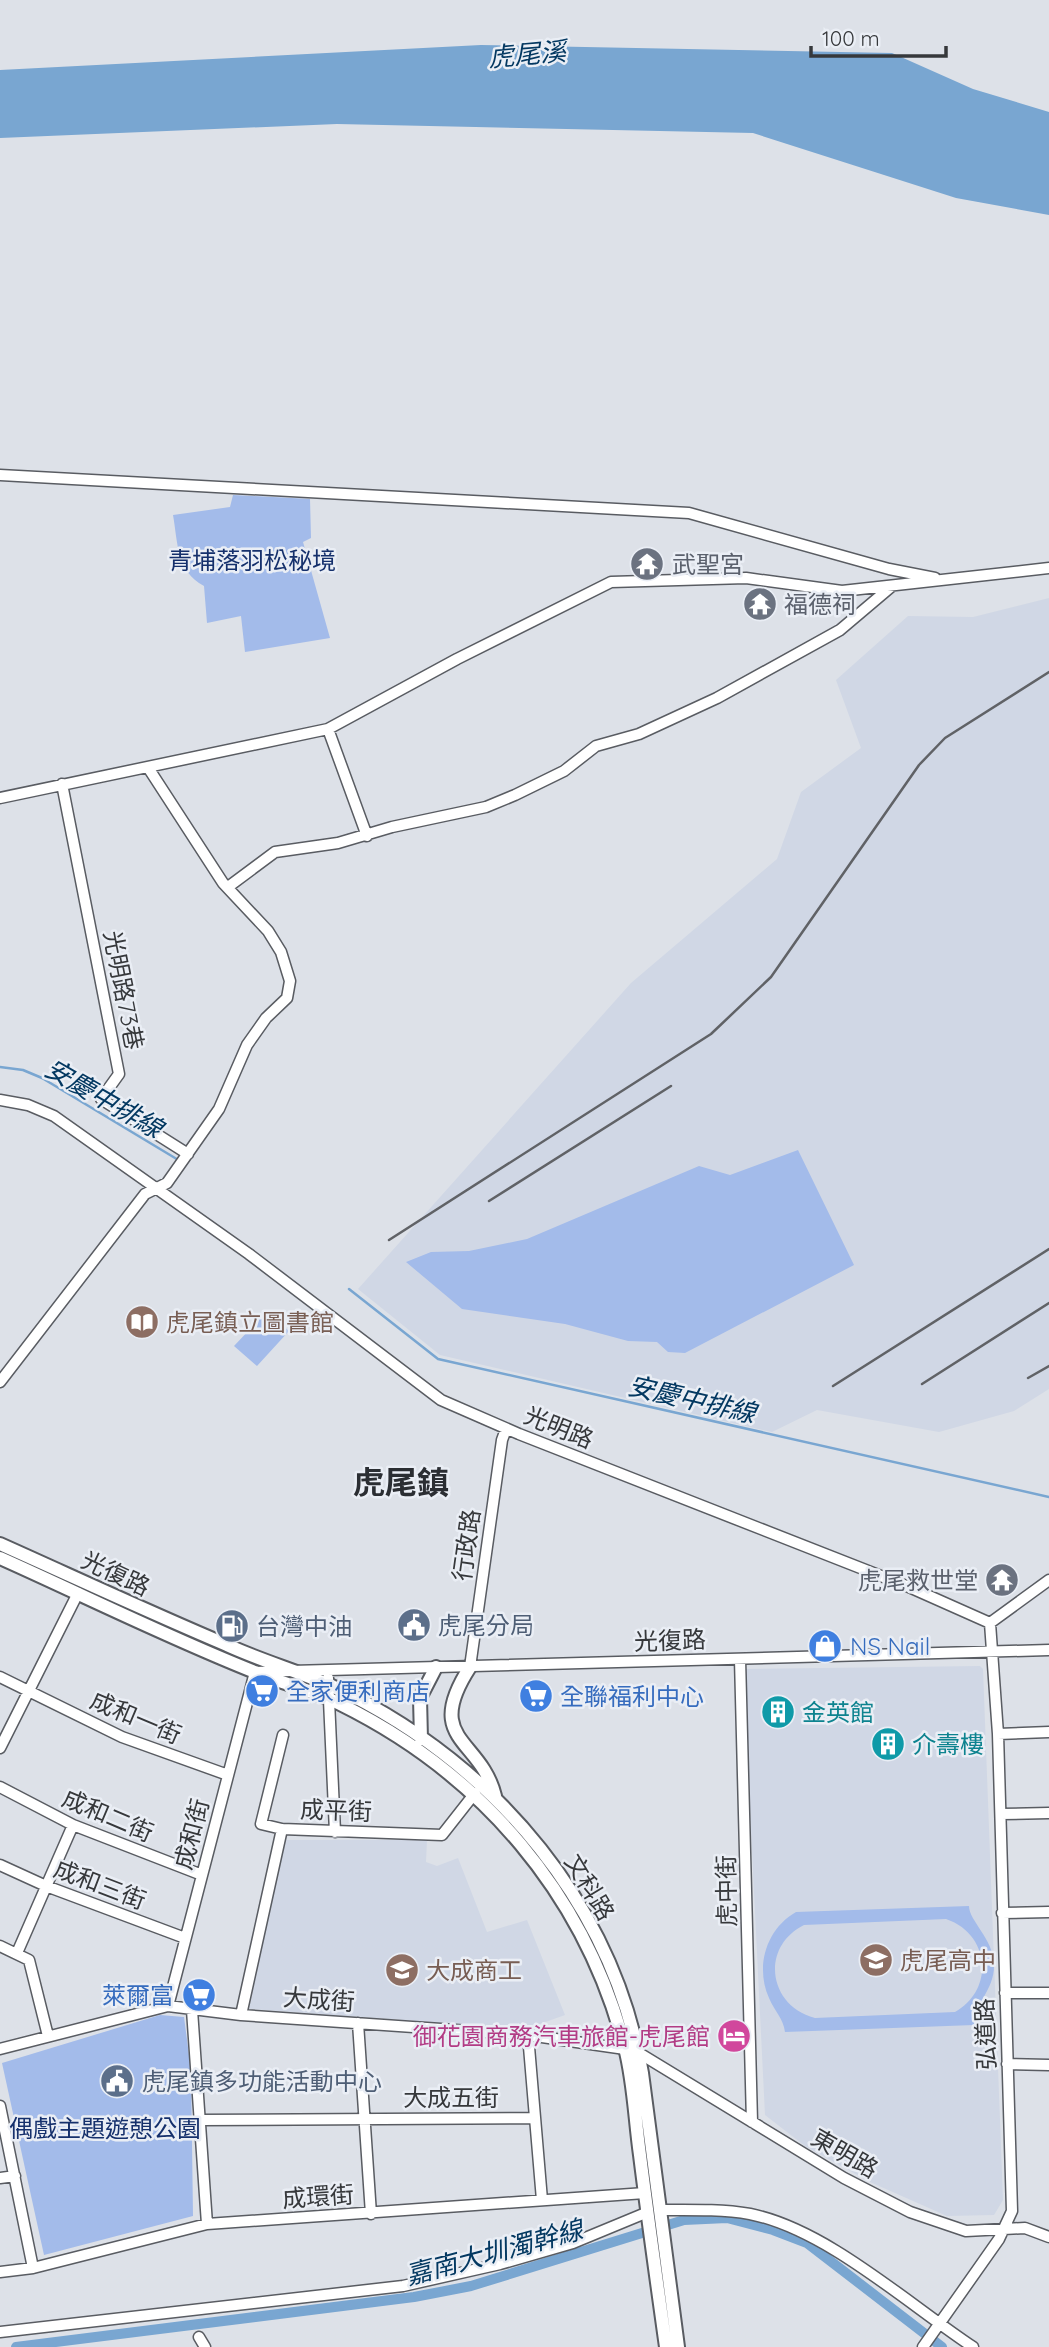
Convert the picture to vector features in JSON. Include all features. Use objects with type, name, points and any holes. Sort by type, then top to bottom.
[{"type":"main road","name":"光復路","points":[[0,1544],[292,1673]]},
{"type":"main road","name":"光復路","points":[[0,1558],[255,1672]]},
{"type":"main road","points":[[421,1751],[420,1698],[436,1667]]},
{"type":"main road","points":[[470,1667],[455,1690],[453,1725],[463,1745],[492,1780],[495,1796]]},
{"type":"main road","name":"文科路","points":[[255,1672],[329,1692],[351,1695],[421,1735],[495,1796],[543,1852],[579,1903],[616,1982],[639,2053],[654,2211]]},
{"type":"main road","name":"文科路","points":[[292,1673],[329,1692],[421,1751],[474,1793],[509,1830],[553,1886],[594,1961],[625,2049],[645,2193],[654,2211]]},
{"type":"main road","points":[[654,2211],[666,2347]]},
{"type":"main road","points":[[658,2248],[678,2347]]},
{"type":"street","points":[[0,475],[689,513],[889,569],[945,580]]},
{"type":"street","points":[[0,798],[149,769],[328,729],[457,659],[611,582],[746,578],[842,591],[1049,568]]},
{"type":"street","points":[[228,887],[275,852],[338,844],[392,827],[486,807],[552,777],[596,746],[639,734],[717,698],[829,636],[892,586]]},
{"type":"street","points":[[328,729],[367,836]]},
{"type":"street","points":[[0,1382],[145,1194],[167,1183],[219,1109],[247,1045],[266,1018],[287,998],[290,981],[281,952],[268,930],[228,887],[149,769]]},
{"type":"street","name":"光明路73巷","points":[[62,784],[119,1074],[101,1099],[188,1154]]},
{"type":"street","name":"光明路","points":[[0,1100],[28,1105],[54,1116],[239,1247],[441,1399],[506,1429],[909,1587],[990,1623]]},
{"type":"street","name":"行政路","points":[[470,1667],[502,1440],[506,1429]]},
{"type":"street","points":[[990,1623],[1049,1580]]},
{"type":"street","points":[[0,1748],[78,1593]]},
{"type":"street","name":"弘道路","points":[[925,2346],[1004,2229],[1012,2211],[1001,1814],[990,1623]]},
{"type":"street","name":"光復路","points":[[255,1672],[1049,1650]]},
{"type":"street","name":"虎中街","points":[[740,1659],[752,2122]]},
{"type":"street","name":"成和街","points":[[168,2007],[255,1672]]},
{"type":"street","points":[[328,1672],[335,1832]]},
{"type":"street","name":"成和一街","points":[[0,1677],[144,1746],[228,1775]]},
{"type":"street","points":[[998,1734],[1049,1732]]},
{"type":"street","points":[[282,1829],[261,1824],[283,1735]]},
{"type":"street","name":"成和二街","points":[[0,1787],[73,1825],[202,1875]]},
{"type":"street","name":"成平街","points":[[241,2015],[282,1829],[442,1835],[474,1793]]},
{"type":"street","points":[[1001,1814],[1049,1813]]},
{"type":"street","points":[[17,1953],[73,1825]]},
{"type":"street","name":"成和三街","points":[[0,1865],[46,1886],[186,1938]]},
{"type":"street","points":[[1002,1913],[1049,1912]]},
{"type":"street","points":[[0,1946],[29,1960],[48,2036]]},
{"type":"street","points":[[1005,1993],[1049,1993]]},
{"type":"street","name":"大成街","points":[[0,2049],[168,2007],[241,2015],[528,2035],[639,2053]]},
{"type":"street","points":[[192,2010],[207,2224]]},
{"type":"street","points":[[358,2023],[371,2214]]},
{"type":"street","points":[[528,2035],[542,2200]]},
{"type":"street","name":"東明路","points":[[639,2053],[844,2178],[910,2212],[966,2231],[1025,2228],[1049,2237]]},
{"type":"street","points":[[1007,2064],[1049,2065]]},
{"type":"street","points":[[0,2106],[33,2268]]},
{"type":"street","name":"大成五街","points":[[200,2120],[535,2118]]},
{"type":"street","points":[[0,2178],[15,2176]]},
{"type":"street","name":"成環街","points":[[0,2273],[33,2268],[207,2224],[645,2193]]},
{"type":"street","points":[[0,2332],[404,2286],[500,2264],[573,2243],[654,2211],[750,2214],[791,2227],[827,2245],[938,2329],[973,2347]]},
{"type":"street","points":[[199,2337],[205,2347]]},
{"type":"shaded area","points":[[1049,598],[1049,1389],[1014,1411],[939,1432],[817,1410],[772,1432],[440,1355],[358,1289],[631,983],[777,859],[801,792],[861,748],[836,680],[908,616],[973,617]]},
{"type":"shaded area","name":"虎尾高中","points":[[980,1666],[983,1669],[1003,2200],[994,2215],[947,2216],[870,2182],[805,2146],[765,2115],[743,1669]]},
{"type":"shaded area","name":"大成商工","points":[[284,1840],[427,1840],[426,1862],[437,1866],[458,1858],[487,1932],[527,1920],[565,2015],[526,2029],[249,2009]]},
{"type":"green space","name":"青埔落羽松秘境","points":[[233,495],[310,499],[311,538],[303,542],[330,638],[245,652],[241,616],[207,623],[204,586],[188,573],[183,564],[173,515],[230,507]]},
{"type":"green space","points":[[798,1150],[854,1265],[685,1353],[668,1352],[657,1342],[628,1341],[565,1324],[462,1309],[406,1262],[431,1252],[469,1251],[527,1239],[699,1166],[730,1175]]},
{"type":"green space","points":[[267,1311],[289,1331],[257,1366],[234,1346]]},
{"type":"green space","points":[[969,1906],[990,1946],[994,1964],[991,1982],[977,2011],[974,2025],[785,2032],[765,1986],[763,1962],[777,1928],[796,1912]],"holes":[[[946,1919],[961,1926],[979,1949],[982,1963],[977,1990],[968,2002],[955,2012],[815,2018],[799,2011],[787,2001],[779,1989],[775,1975],[781,1947],[790,1935],[804,1925]]]},
{"type":"green space","name":"偶戲主題遊憩公園","points":[[160,2015],[184,2017],[191,2070],[193,2216],[44,2255],[2,2063]]},
{"type":"water","name":"虎尾溪","points":[[481,45],[892,53],[973,89],[1049,112],[1049,215],[956,198],[753,133],[337,124],[0,138],[0,70]]},
{"type":"waterway","name":"安慶中排線","points":[[0,1067],[23,1070],[42,1078],[180,1161]]},
{"type":"waterway","name":"安慶中排線","points":[[349,1289],[438,1359],[1049,1497]]},
{"type":"waterway","name":"嘉南大圳濁幹線","points":[[16,2347],[414,2297],[471,2286],[684,2220],[727,2218],[773,2230],[807,2243],[942,2347]]},
{"type":"railway","points":[[389,1240],[711,1034],[771,977],[919,765],[945,738],[1049,672]]},
{"type":"railway","points":[[489,1201],[671,1086]]},
{"type":"railway","points":[[833,1386],[1049,1249]]},
{"type":"railway","points":[[922,1384],[1049,1303]]},
{"type":"railway","points":[[1028,1378],[1049,1366]]},
{"type":"place","name":"武聖宮","points":[[647,564]]},
{"type":"place","name":"福德祠","points":[[760,604]]},
{"type":"place","name":"虎尾鎮立圖書館","points":[[142,1322]]},
{"type":"place","name":"虎尾救世堂","points":[[1002,1580]]},
{"type":"place","name":"虎尾分局","points":[[414,1625]]},
{"type":"place","name":"台灣中油","points":[[232,1626]]},
{"type":"place","name":"NS Nail","points":[[825,1646]]},
{"type":"place","name":"全家便利商店","points":[[262,1691]]},
{"type":"place","name":"全聯福利中心","points":[[536,1696]]},
{"type":"place","name":"金英館","points":[[778,1712]]},
{"type":"place","name":"介壽樓","points":[[888,1744]]},
{"type":"place","name":"虎尾高中","points":[[876,1960]]},
{"type":"place","name":"大成商工","points":[[402,1970]]},
{"type":"place","name":"萊爾富","points":[[199,1995]]},
{"type":"place","name":"御花園商務汽車旅館-虎尾館","points":[[734,2036]]},
{"type":"place","name":"虎尾鎮多功能活動中心","points":[[117,2081]]},
{"type":"district","name":"虎尾鎮","points":[[401,1482]]}]
